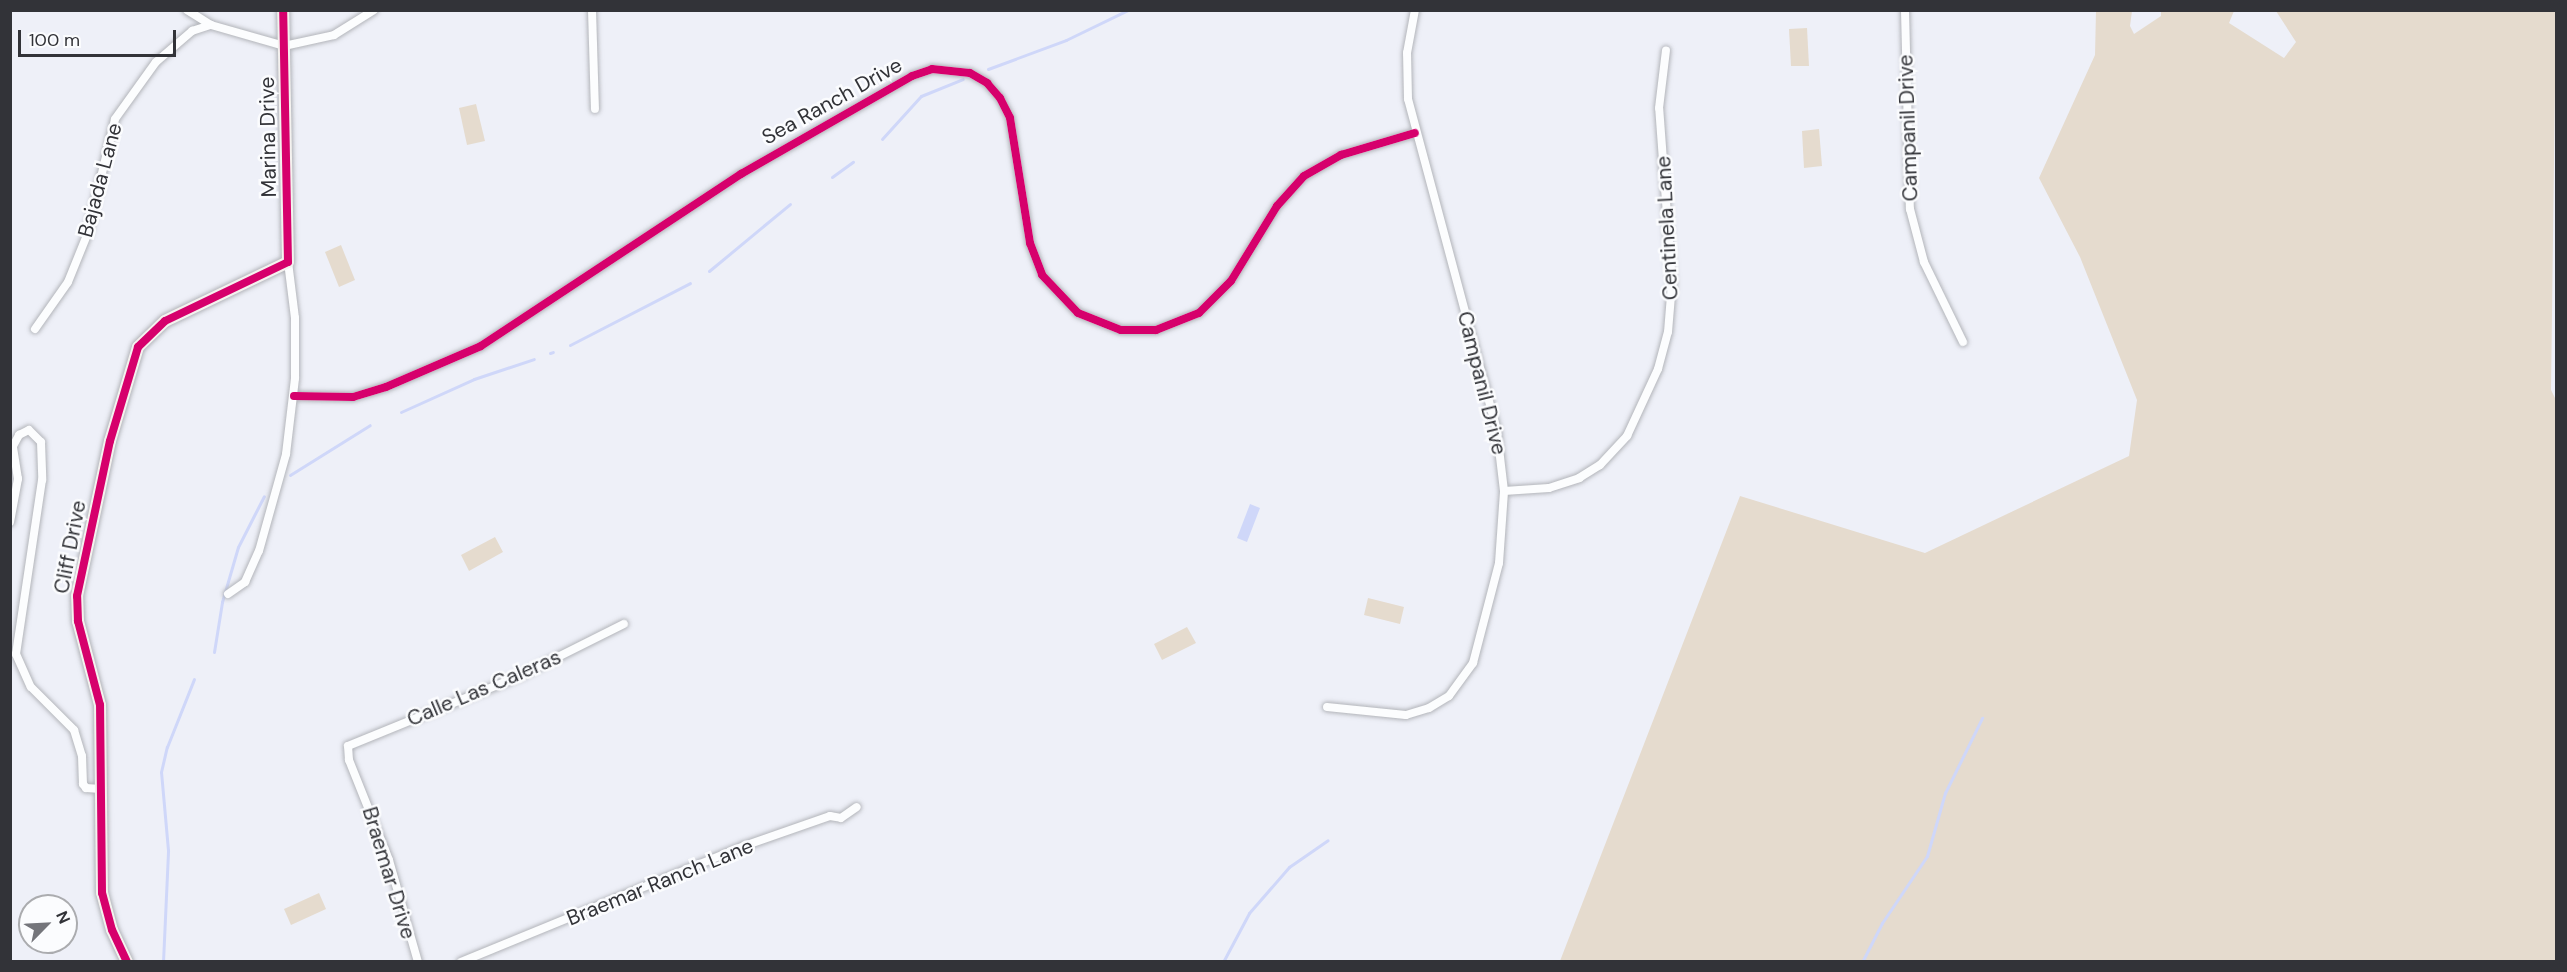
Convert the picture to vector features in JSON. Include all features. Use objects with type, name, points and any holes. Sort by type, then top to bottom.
[{"type":"street","points":[[187,10],[211,25],[284,46],[334,35],[374,10]]},
{"type":"street","name":"Marina Drive","points":[[228,594],[245,582],[271,517],[286,454],[294,396],[295,318],[288,262],[283,10]]},
{"type":"street","points":[[592,10],[595,109]]},
{"type":"street","name":"Campanil Drive","points":[[1327,707],[1406,715],[1439,703],[1461,684],[1477,652],[1499,563],[1504,491],[1490,402],[1415,134],[1406,76],[1415,10]]},
{"type":"street","name":"Campanil Drive","points":[[1905,10],[1910,209],[1924,262],[1963,342]]},
{"type":"street","name":"Bajada Lane","points":[[35,329],[68,282],[87,235],[115,119],[156,62],[192,32],[211,25]]},
{"type":"street","name":"Centinela Lane","points":[[1504,491],[1550,488],[1579,478],[1600,465],[1627,436],[1658,369],[1668,332],[1672,283],[1659,108],[1666,50]]},
{"type":"street","name":"Sea Ranch Drive","points":[[294,396],[338,399],[362,394],[481,346],[741,174],[912,76],[932,69],[970,73],[987,83],[1000,98],[1010,118],[1030,243],[1042,275],[1078,313],[1121,330],[1167,327],[1199,313],[1226,288],[1277,206],[1304,176],[1341,155],[1415,134]]},
{"type":"street","name":"Cliff Drive","points":[[127,962],[112,930],[102,893],[100,705],[78,621],[77,596],[131,361],[148,334],[165,321],[288,262]]},
{"type":"street","points":[[10,522],[18,479],[12,446],[19,435],[29,430],[41,442],[42,480],[16,654],[31,687],[74,729],[82,756],[83,784],[86,788],[101,789]]},
{"type":"street","name":"Calle Las Caleras","points":[[347,752],[348,746],[522,675],[624,624]]},
{"type":"street","name":"Braemar Drive","points":[[347,752],[381,835],[418,962]]},
{"type":"street","name":"Braemar Ranch Lane","points":[[462,962],[744,846],[830,816],[842,818],[857,807]]},
{"type":"shaded area","points":[[2096,11],[2132,11],[2130,26],[2134,34],[2161,16],[2161,11],[2234,11],[2229,23],[2284,58],[2296,42],[2276,11],[2556,11],[2551,390],[2556,400],[2556,961],[1560,961],[1740,496],[1925,553],[2129,456],[2137,400],[2080,257],[2039,178],[2095,55]]},
{"type":"shaded area","points":[[1807,28],[1809,66],[1791,66],[1789,29]]},
{"type":"shaded area","points":[[476,104],[485,141],[467,145],[459,108]]},
{"type":"shaded area","points":[[1819,129],[1822,166],[1804,168],[1802,131]]},
{"type":"shaded area","points":[[341,245],[355,280],[339,287],[325,252]]},
{"type":"shaded area","points":[[495,537],[503,552],[469,571],[461,555]]},
{"type":"shaded area","points":[[1368,598],[1404,607],[1400,624],[1364,615]]},
{"type":"shaded area","points":[[1187,627],[1196,643],[1162,660],[1154,644]]},
{"type":"shaded area","points":[[319,893],[326,909],[291,925],[284,909]]},
{"type":"water","points":[[1250,504],[1260,508],[1247,542],[1237,538]]},
{"type":"waterway","points":[[988,69],[1066,40],[1128,10]]},
{"type":"waterway","points":[[882,139],[921,96],[963,79]]},
{"type":"waterway","points":[[832,177],[853,162]]},
{"type":"waterway","points":[[709,271],[790,204]]},
{"type":"waterway","points":[[570,345],[690,283]]},
{"type":"waterway","points":[[401,412],[474,379],[534,359]]},
{"type":"waterway","points":[[290,475],[370,425]]},
{"type":"waterway","points":[[214,652],[222,602],[238,547],[264,496]]},
{"type":"waterway","points":[[163,962],[168,850],[161,772],[167,747],[194,679]]},
{"type":"waterway","points":[[1862,962],[1882,923],[1927,856],[1945,793],[1982,718]]},
{"type":"waterway","points":[[1223,962],[1249,913],[1289,867],[1328,840]]},
{"type":"cycle path","points":[[127,962],[112,930],[102,893],[100,705],[78,621],[77,596],[110,441],[138,347],[165,321],[288,262],[283,10]]},
{"type":"cycle path","points":[[294,396],[353,397],[386,387],[481,346],[741,174],[912,76],[932,69],[970,73],[987,83],[1000,98],[1010,118],[1030,243],[1042,275],[1078,313],[1121,330],[1156,330],[1199,313],[1231,281],[1277,206],[1304,176],[1341,155],[1415,133]]}]
